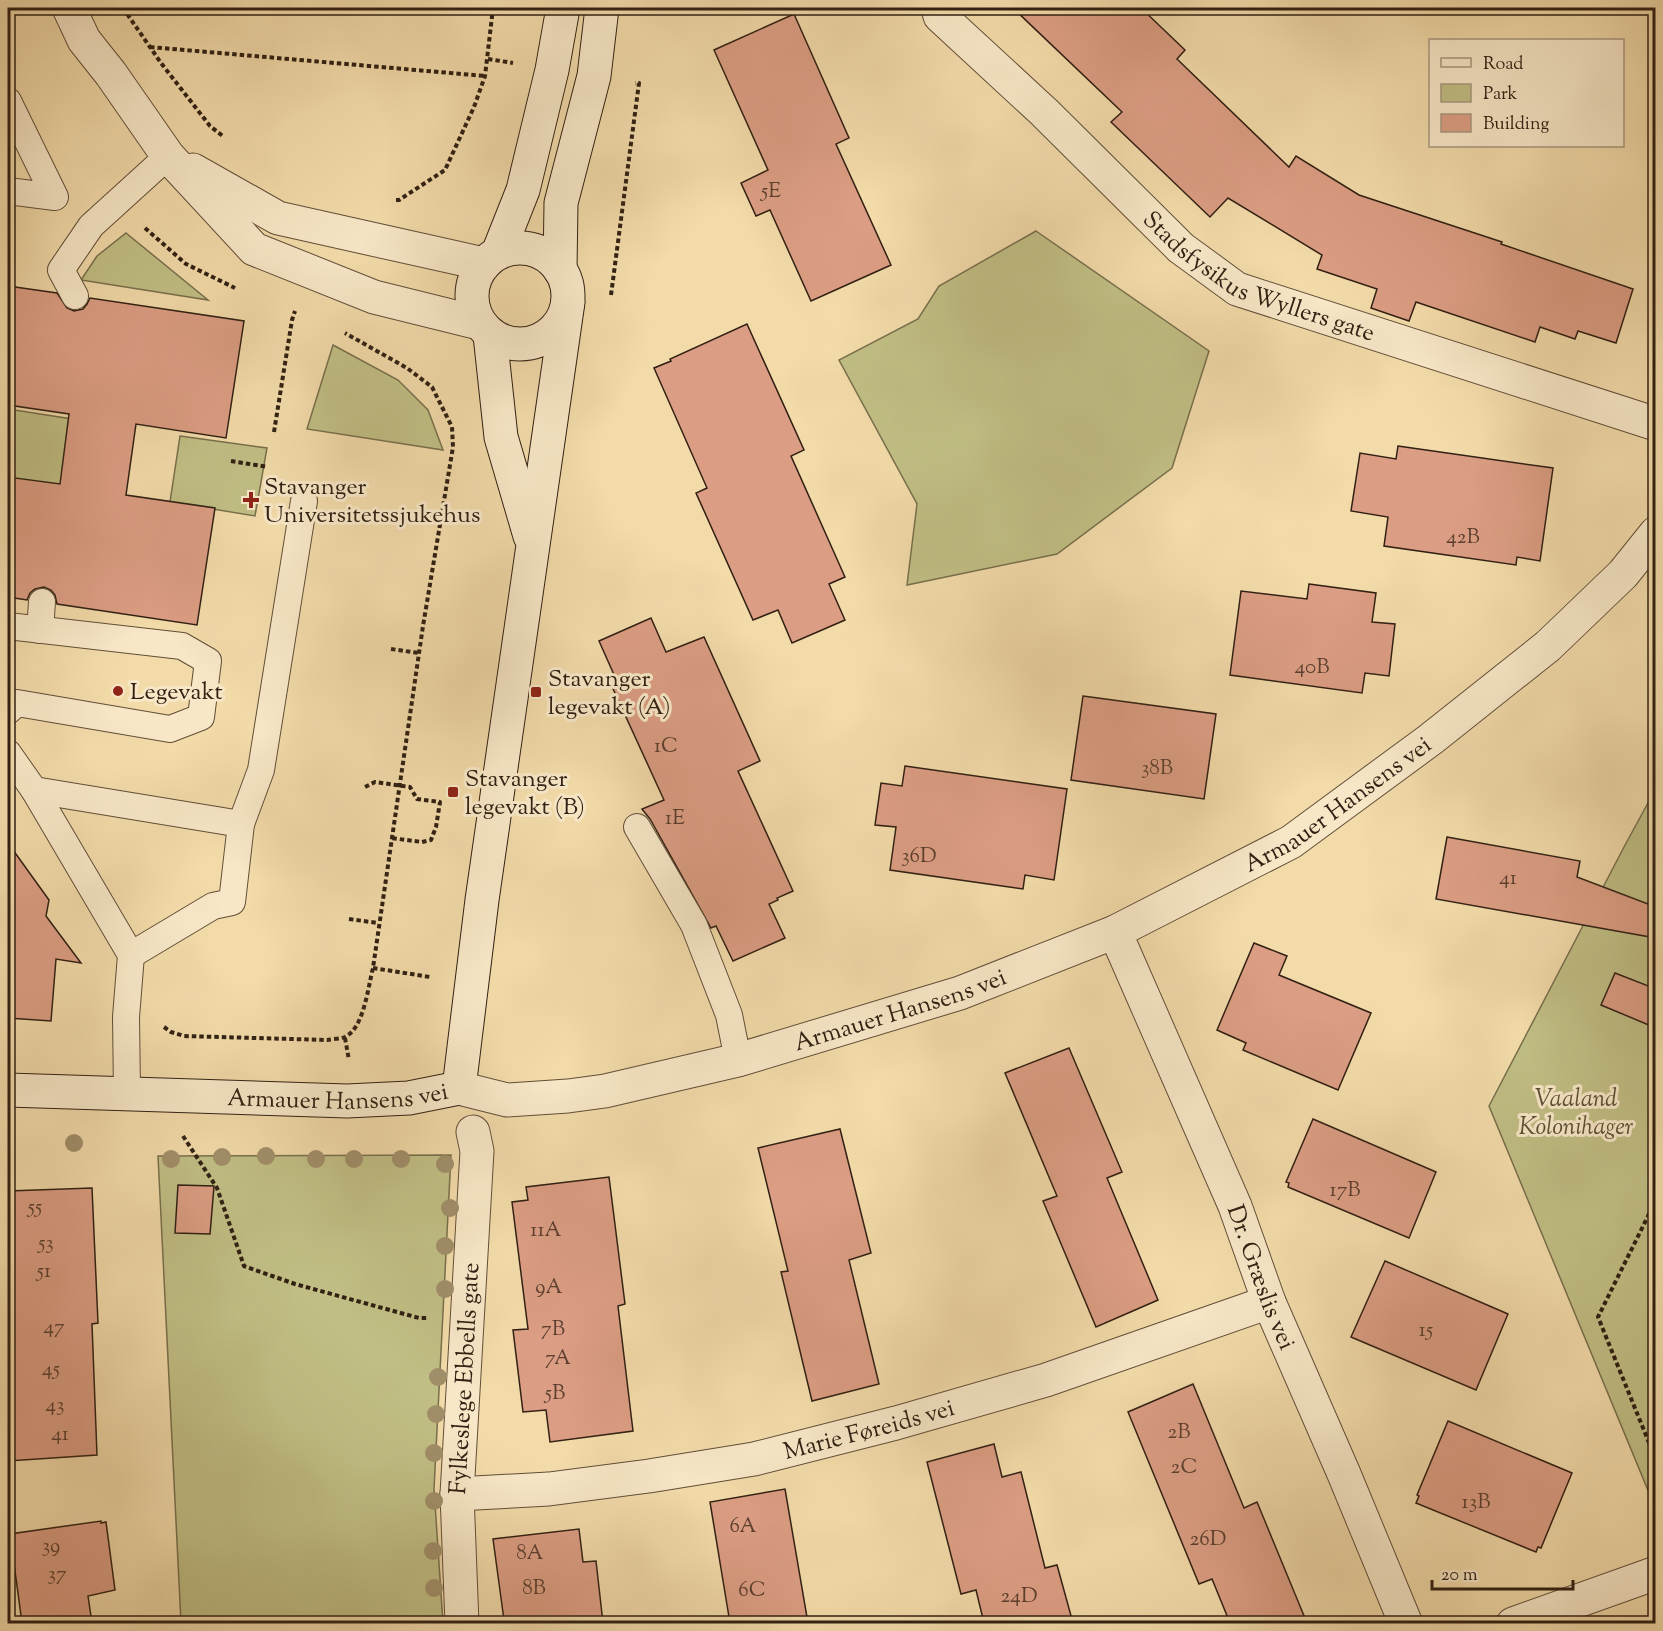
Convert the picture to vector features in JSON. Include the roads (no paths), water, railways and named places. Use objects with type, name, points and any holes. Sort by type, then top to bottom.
[{"type":"street","points":[[69,8],[84,40],[111,74],[168,156],[254,249],[374,297],[484,329],[506,343],[522,345],[539,341],[553,332],[563,318],[568,302]]},
{"type":"street","points":[[532,542],[501,437],[484,329],[472,308],[471,293],[475,277],[491,259],[523,190],[552,70],[563,8]]},
{"type":"street","points":[[561,270],[561,203],[594,76],[602,8]]},
{"type":"street","name":"Stadsfysikus Wyllers gate","points":[[938,8],[940,16],[1044,112],[1181,248],[1237,289],[1656,424]]},
{"type":"street","points":[[168,156],[278,218],[491,259],[518,247],[534,250],[549,257],[561,270],[567,285],[568,302],[551,432],[532,542],[472,973],[459,1089]]},
{"type":"street","name":"Armauer Hansens vei","points":[[8,1090],[347,1101],[409,1098],[459,1089],[507,1100],[568,1096],[605,1091],[738,1060],[960,993],[1115,932],[1291,842],[1431,739],[1548,646],[1623,574],[1656,533]]},
{"type":"street","name":"Dr. Græslis vei","points":[[1115,932],[1235,1206],[1269,1302],[1406,1623]]},
{"type":"street","name":"Fylkeslege Ebbells gate","points":[[462,1623],[457,1494],[477,1151],[473,1132]]},
{"type":"street","name":"Marie Føreids vei","points":[[457,1494],[549,1489],[754,1459],[896,1423],[1046,1380],[1269,1302]]},
{"type":"street","points":[[1513,1623],[1656,1573]]},
{"type":"lane","points":[[8,101],[55,197],[8,191]]},
{"type":"lane","points":[[75,296],[62,270],[67,261],[91,226],[168,156]]},
{"type":"lane","points":[[131,955],[213,906],[232,902],[241,824],[261,770],[304,501]]},
{"type":"lane","points":[[40,630],[42,602]]},
{"type":"lane","points":[[8,626],[182,646],[208,662],[201,717],[170,729],[16,703],[8,711]]},
{"type":"lane","points":[[8,753],[34,790],[131,955],[126,1017],[127,1093]]},
{"type":"lane","points":[[34,790],[241,824]]},
{"type":"lane","points":[[637,827],[694,925],[729,1015],[738,1060]]},
{"type":"place","name":"Stavanger Universitetssjukehus","points":[[251,500]]},
{"type":"place","name":"Legevakt","points":[[118,691]]},
{"type":"place","name":"Stavanger legevakt (A)","points":[[536,692]]},
{"type":"place","name":"Stavanger legevakt (B)","points":[[453,792]]},
{"type":"park label","name":"Vaaland Kolonihager","points":[[1576,1112]]}]
